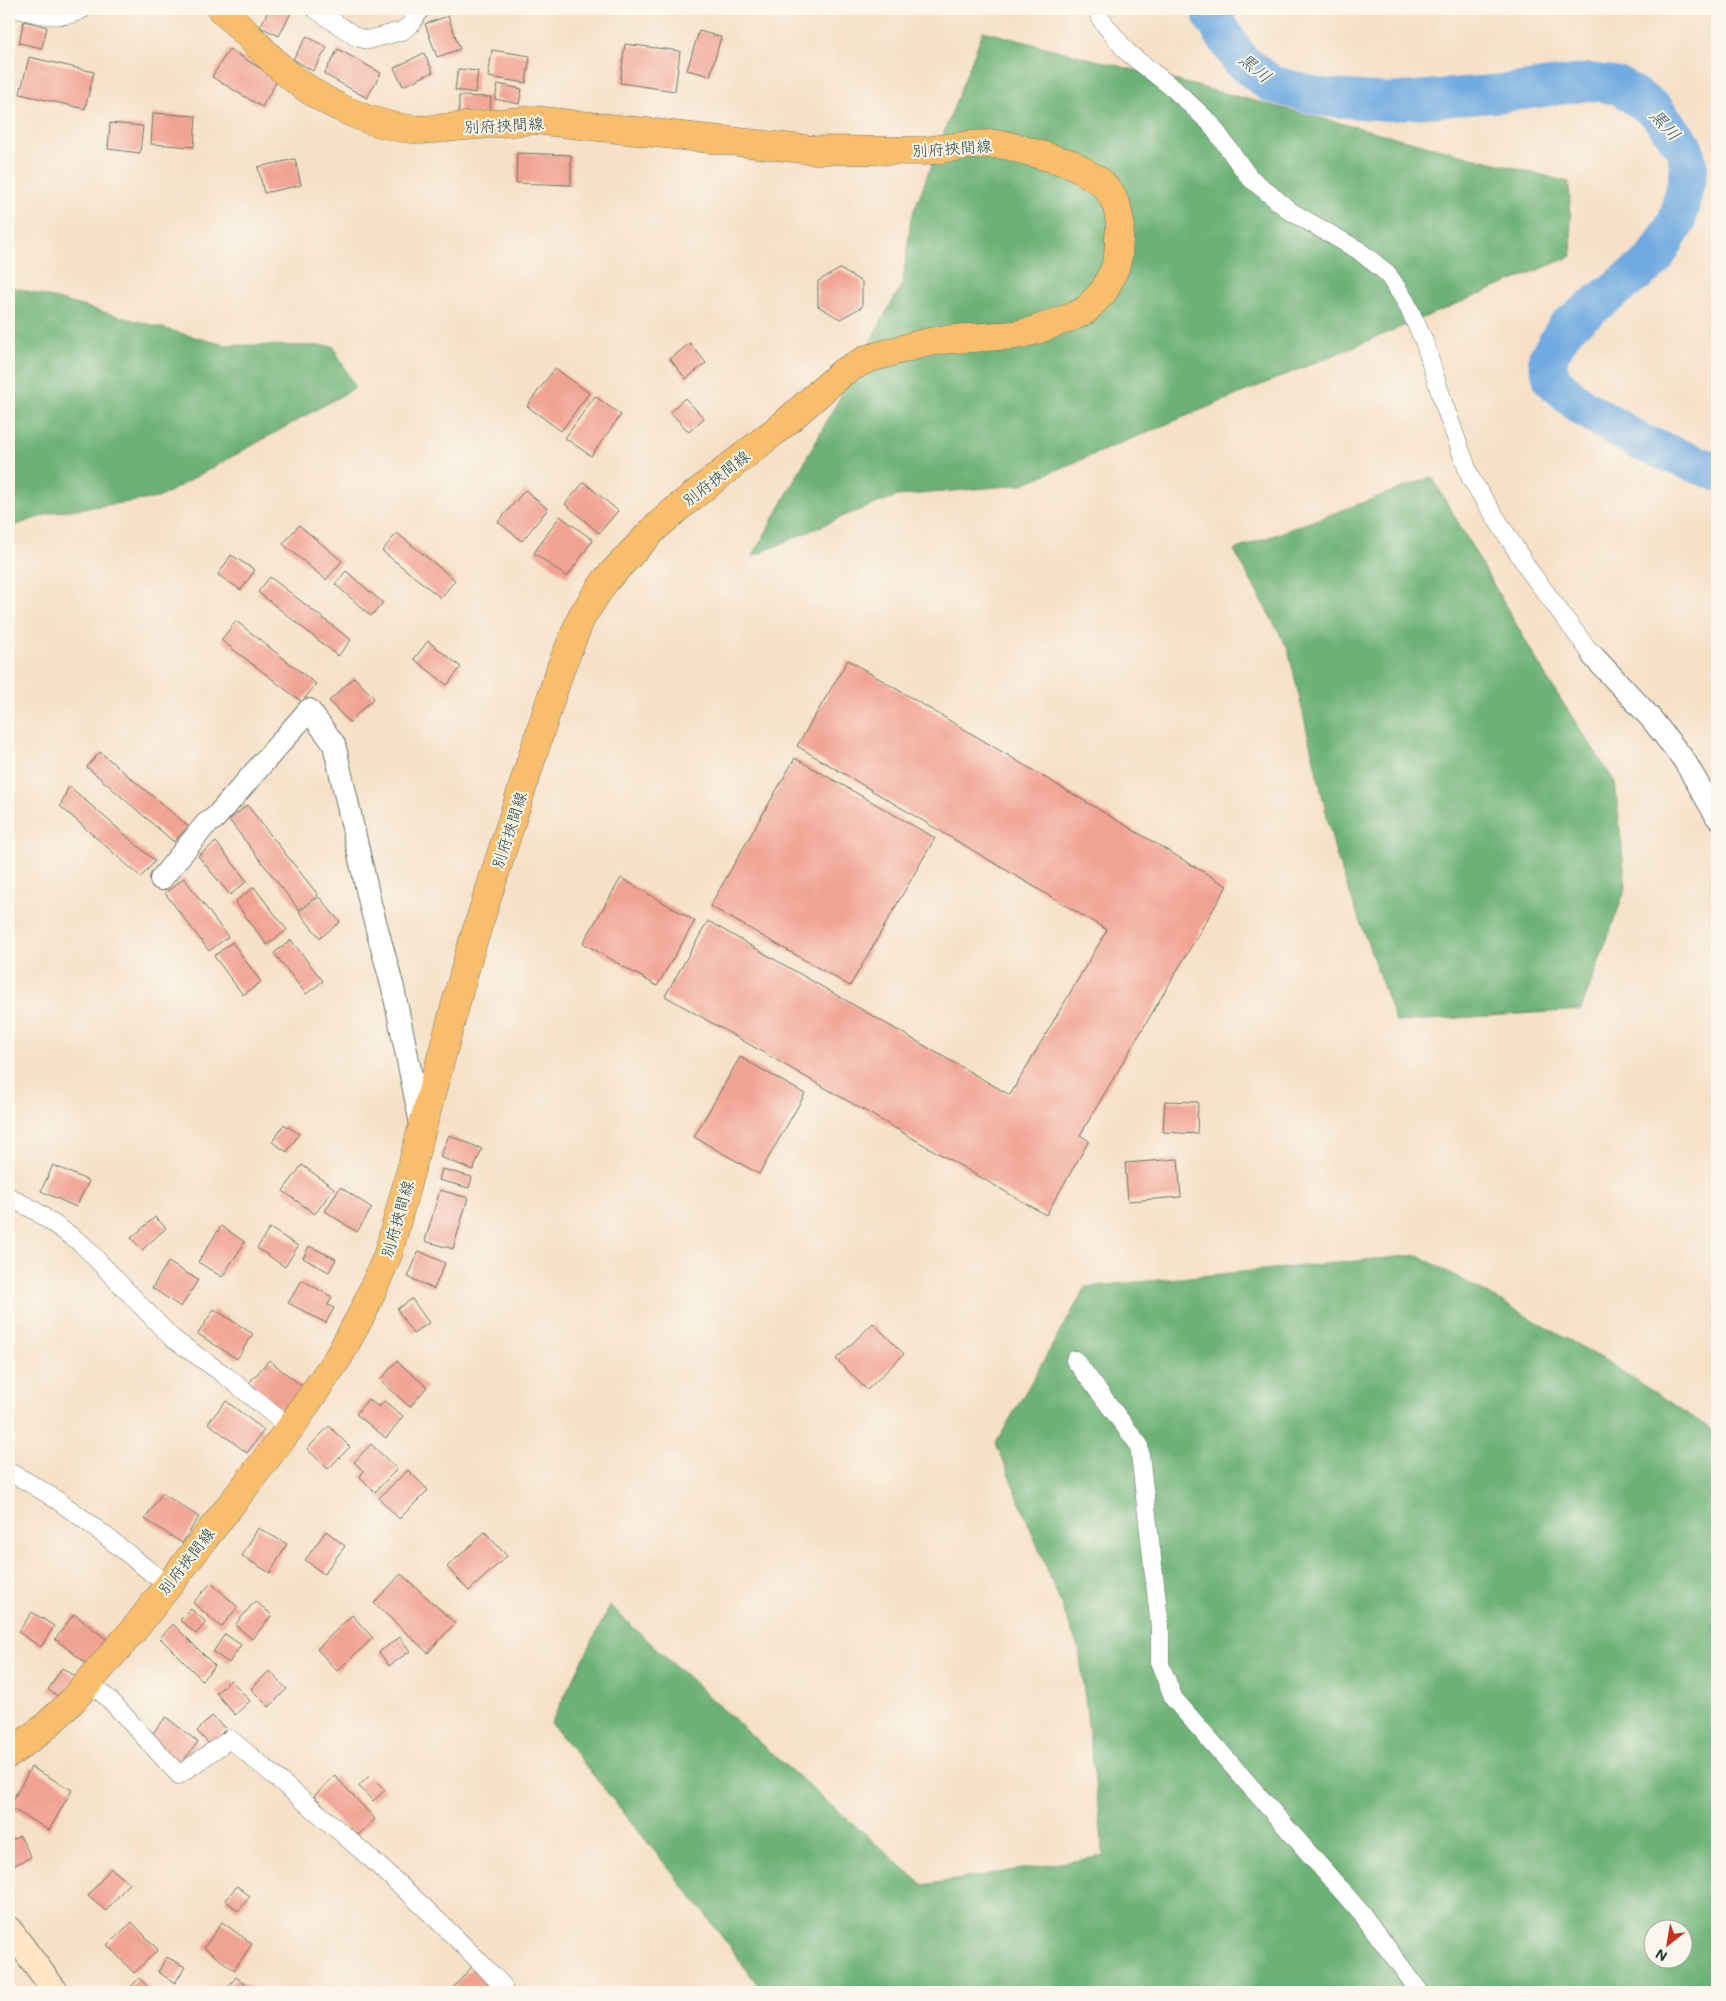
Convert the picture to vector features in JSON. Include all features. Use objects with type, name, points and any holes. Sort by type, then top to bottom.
[{"type":"main road","name":"別府挾間線","points":[[9,1754],[44,1728],[72,1701],[137,1626],[290,1428],[339,1356],[367,1303],[388,1254],[470,952],[561,667],[582,616],[605,581],[654,529],[679,507],[777,430],[843,372],[877,356],[926,342],[1015,335],[1074,316],[1086,310],[1104,292],[1115,268],[1120,222],[1117,207],[1111,194],[1101,182],[1091,174],[1072,164],[1006,145],[993,144],[924,151],[849,152],[728,143],[666,134],[534,120],[422,130],[390,126],[357,115],[315,93],[279,66],[221,9]]},
{"type":"main road","points":[[9,1929],[56,1992]]},
{"type":"street","points":[[17,9],[52,16],[76,13],[83,9]]},
{"type":"street","points":[[316,9],[356,37],[368,40],[402,31],[410,25],[421,9]]},
{"type":"street","points":[[1097,9],[1102,21],[1126,52],[1174,89],[1210,124],[1249,178],[1290,211],[1358,250],[1387,273],[1406,302],[1424,341],[1443,402],[1471,479],[1531,573],[1593,656],[1649,716],[1684,760],[1717,818]]},
{"type":"street","points":[[162,879],[206,824],[215,818],[309,710],[334,744],[371,907],[393,988],[423,1129]]},
{"type":"street","points":[[9,1197],[34,1210],[81,1243],[172,1338],[226,1376],[290,1428]]},
{"type":"street","points":[[1075,1360],[1139,1446],[1160,1627],[1160,1664],[1174,1698],[1362,1914],[1420,1992]]},
{"type":"street","points":[[9,1472],[29,1482],[72,1510],[167,1585]]},
{"type":"street","points":[[89,1682],[111,1701],[179,1775],[230,1739],[303,1799],[456,1936],[503,1986],[497,1992]]},
{"type":"green space","points":[[983,31],[1569,182],[1572,256],[1020,485],[897,496],[849,514],[753,556],[903,282],[911,218]]},
{"type":"green space","points":[[9,286],[224,345],[333,346],[355,388],[158,498],[55,512],[9,527]]},
{"type":"green space","points":[[1432,477],[1548,680],[1615,782],[1626,888],[1581,1010],[1396,1022],[1336,855],[1288,649],[1234,550]]},
{"type":"green space","points":[[1418,1255],[1603,1359],[1717,1433],[1717,1992],[763,1992],[699,1906],[551,1723],[610,1606],[772,1754],[923,1885],[1104,1856],[1079,1649],[996,1443],[1086,1287]]},
{"type":"building","points":[[269,9],[293,9],[279,36],[260,27]]},
{"type":"building","points":[[448,16],[460,49],[437,57],[425,24]]},
{"type":"building","points":[[24,21],[47,27],[42,48],[19,43]]},
{"type":"building","points":[[699,31],[721,37],[710,76],[687,70]]},
{"type":"building","points":[[307,36],[327,48],[313,71],[293,59]]},
{"type":"building","points":[[625,44],[680,51],[675,91],[620,83]]},
{"type":"building","points":[[229,49],[278,79],[262,107],[212,77]]},
{"type":"building","points":[[338,49],[381,73],[367,98],[324,74]]},
{"type":"building","points":[[492,50],[530,56],[526,83],[488,77]]},
{"type":"building","points":[[424,53],[433,72],[403,86],[394,68]]},
{"type":"building","points":[[29,57],[94,72],[85,109],[20,94]]},
{"type":"building","points":[[458,69],[478,71],[475,93],[455,90]]},
{"type":"building","points":[[498,84],[522,89],[519,104],[495,99]]},
{"type":"building","points":[[459,96],[491,97],[490,114],[459,113]]},
{"type":"building","points":[[153,113],[196,116],[194,147],[151,144]]},
{"type":"building","points":[[110,123],[143,126],[140,153],[108,149]]},
{"type":"building","points":[[517,153],[571,155],[571,185],[516,183]]},
{"type":"building","points":[[295,159],[301,185],[264,193],[258,167]]},
{"type":"building","points":[[840,269],[862,282],[862,307],[840,319],[818,306],[818,281]]},
{"type":"building","points":[[690,343],[706,363],[686,379],[670,359]]},
{"type":"building","points":[[555,368],[589,393],[561,431],[527,406]]},
{"type":"building","points":[[595,396],[621,415],[591,456],[565,438]]},
{"type":"building","points":[[685,398],[704,418],[689,432],[670,412]]},
{"type":"building","points":[[584,482],[618,511],[599,533],[565,504]]},
{"type":"building","points":[[525,490],[548,509],[522,541],[498,522]]},
{"type":"building","points":[[560,516],[593,540],[567,577],[534,553]]},
{"type":"building","points":[[299,525],[342,561],[326,580],[283,544]]},
{"type":"building","points":[[397,533],[455,580],[441,598],[382,551]]},
{"type":"building","points":[[231,555],[255,570],[241,590],[218,575]]},
{"type":"building","points":[[346,571],[383,603],[371,616],[335,584]]},
{"type":"building","points":[[270,577],[351,640],[338,656],[258,592]]},
{"type":"building","points":[[236,621],[316,684],[302,702],[221,640]]},
{"type":"building","points":[[428,641],[461,667],[447,685],[414,659]]},
{"type":"building","points":[[848,660],[1227,886],[1080,1135],[1089,1141],[1046,1215],[665,996],[708,921],[1010,1095],[1107,930],[797,746]]},
{"type":"building","points":[[354,677],[374,698],[349,722],[329,701]]},
{"type":"building","points":[[100,752],[188,826],[174,842],[87,767]]},
{"type":"building","points":[[795,758],[935,838],[850,986],[710,906]]},
{"type":"building","points":[[69,786],[155,861],[141,877],[60,806]]},
{"type":"building","points":[[247,805],[318,895],[299,910],[229,820]]},
{"type":"building","points":[[216,842],[247,881],[230,895],[198,856]]},
{"type":"building","points":[[184,878],[228,937],[209,951],[165,893]]},
{"type":"building","points":[[621,878],[695,921],[657,986],[583,943]]},
{"type":"building","points":[[254,887],[287,930],[267,945],[235,902]]},
{"type":"building","points":[[319,897],[340,922],[320,938],[299,912]]},
{"type":"building","points":[[291,940],[323,981],[306,994],[274,953]]},
{"type":"building","points":[[232,942],[261,982],[243,995],[214,956]]},
{"type":"building","points":[[740,1057],[805,1094],[759,1174],[694,1137]]},
{"type":"building","points":[[1165,1101],[1198,1102],[1197,1134],[1163,1132]]},
{"type":"building","points":[[284,1124],[299,1134],[287,1152],[272,1142]]},
{"type":"building","points":[[449,1135],[482,1149],[473,1170],[440,1157]]},
{"type":"building","points":[[1178,1159],[1181,1197],[1128,1201],[1125,1163]]},
{"type":"building","points":[[53,1165],[89,1181],[76,1207],[41,1191]]},
{"type":"building","points":[[302,1165],[334,1188],[315,1214],[283,1191]]},
{"type":"building","points":[[442,1169],[472,1177],[469,1188],[439,1180]]},
{"type":"building","points":[[340,1187],[372,1208],[357,1232],[325,1211]]},
{"type":"building","points":[[440,1190],[468,1198],[453,1249],[425,1241]]},
{"type":"building","points":[[9,1204],[12,1225],[9,1226]]},
{"type":"building","points":[[155,1217],[166,1228],[142,1250],[131,1238]]},
{"type":"building","points":[[221,1226],[245,1242],[222,1277],[198,1262]]},
{"type":"building","points":[[270,1228],[298,1246],[285,1267],[257,1248]]},
{"type":"building","points":[[309,1246],[336,1259],[329,1272],[303,1258]]},
{"type":"building","points":[[419,1251],[445,1263],[434,1289],[408,1277]]},
{"type":"building","points":[[168,1262],[198,1280],[181,1307],[152,1288]]},
{"type":"building","points":[[302,1280],[332,1297],[328,1305],[334,1308],[326,1323],[288,1303]]},
{"type":"building","points":[[412,1299],[429,1323],[413,1334],[397,1309]]},
{"type":"building","points":[[214,1309],[253,1334],[237,1359],[198,1334]]},
{"type":"building","points":[[873,1323],[904,1354],[867,1390],[836,1359]]},
{"type":"building","points":[[269,1360],[304,1388],[284,1412],[249,1383]]},
{"type":"building","points":[[397,1361],[427,1387],[410,1407],[380,1380]]},
{"type":"building","points":[[368,1399],[379,1407],[384,1401],[403,1416],[386,1438],[356,1414]]},
{"type":"building","points":[[226,1401],[264,1430],[247,1453],[208,1423]]},
{"type":"building","points":[[329,1426],[350,1447],[328,1469],[307,1449]]},
{"type":"building","points":[[371,1444],[397,1469],[375,1492],[360,1477],[363,1471],[354,1462]]},
{"type":"building","points":[[408,1470],[428,1490],[399,1519],[379,1498]]},
{"type":"building","points":[[162,1493],[199,1517],[182,1543],[145,1519]]},
{"type":"building","points":[[258,1528],[287,1544],[270,1573],[242,1556]]},
{"type":"building","points":[[326,1531],[345,1546],[324,1574],[305,1560]]},
{"type":"building","points":[[485,1532],[507,1556],[469,1591],[447,1567]]},
{"type":"building","points":[[401,1574],[455,1623],[428,1653],[374,1603]]},
{"type":"building","points":[[211,1583],[238,1607],[221,1627],[193,1603]]},
{"type":"building","points":[[255,1601],[272,1615],[252,1639],[235,1625]]},
{"type":"building","points":[[191,1609],[206,1622],[196,1634],[180,1620]]},
{"type":"building","points":[[32,1612],[54,1626],[41,1647],[18,1632]]},
{"type":"building","points":[[74,1614],[115,1646],[96,1671],[55,1639]]},
{"type":"building","points":[[352,1615],[373,1638],[337,1671],[317,1649]]},
{"type":"building","points":[[173,1624],[215,1666],[202,1680],[160,1638]]},
{"type":"building","points":[[225,1634],[241,1645],[229,1663],[213,1652]]},
{"type":"building","points":[[400,1637],[410,1651],[389,1666],[379,1652]]},
{"type":"building","points":[[62,1668],[80,1679],[66,1701],[48,1690]]},
{"type":"building","points":[[269,1671],[287,1689],[269,1707],[251,1689]]},
{"type":"building","points":[[231,1680],[250,1701],[235,1715],[216,1693]]},
{"type":"building","points":[[212,1716],[226,1729],[210,1745],[197,1731]]},
{"type":"building","points":[[166,1717],[198,1742],[180,1765],[148,1739]]},
{"type":"building","points":[[31,1767],[72,1790],[49,1830],[9,1807]]},
{"type":"building","points":[[370,1775],[385,1790],[373,1801],[359,1786]]},
{"type":"building","points":[[335,1776],[375,1819],[355,1838],[314,1796]]},
{"type":"building","points":[[20,1836],[31,1857],[9,1868],[9,1841]]},
{"type":"building","points":[[111,1868],[129,1883],[106,1911],[88,1896]]},
{"type":"building","points":[[237,1886],[250,1896],[238,1911],[225,1900]]},
{"type":"building","points":[[132,1922],[158,1950],[134,1973],[107,1945]]},
{"type":"building","points":[[222,1922],[252,1944],[234,1970],[204,1948]]},
{"type":"building","points":[[167,1957],[185,1967],[175,1983],[158,1972]]},
{"type":"building","points":[[473,1966],[490,1982],[480,1992],[449,1992]]},
{"type":"building","points":[[236,1977],[256,1992],[224,1992]]},
{"type":"building","points":[[139,1978],[153,1992],[133,1992],[129,1989]]},
{"type":"waterway","name":"黒川","points":[[1210,9],[1212,16],[1240,60],[1271,84],[1320,97],[1388,102],[1505,93],[1590,82],[1620,86],[1655,110],[1684,146],[1689,169],[1677,221],[1654,260],[1566,327],[1547,359],[1552,380],[1582,407],[1642,443],[1717,472]]}]
